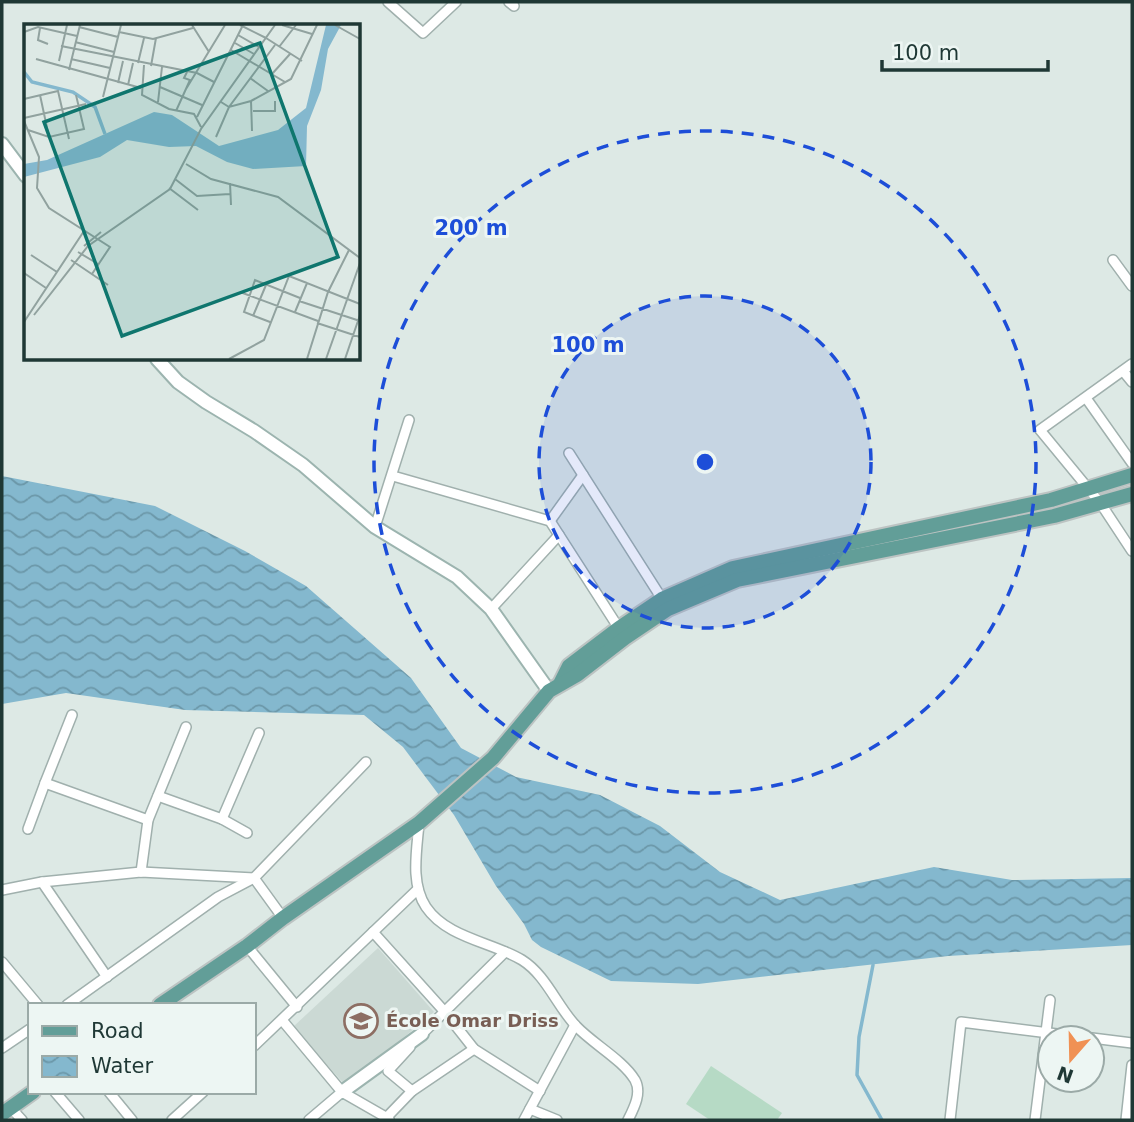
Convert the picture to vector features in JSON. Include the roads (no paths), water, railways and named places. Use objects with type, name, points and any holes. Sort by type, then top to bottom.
[{"type":"main road","points":[[2,144],[24,173]]},
{"type":"main road","points":[[158,360],[177,382],[303,465],[375,527],[457,577],[491,609],[555,687]]},
{"type":"main road","points":[[907,539],[1132,475]]},
{"type":"main road","points":[[163,1003],[423,821],[493,758],[555,687],[577,675],[622,633],[665,604],[735,574],[907,539],[1054,516],[1132,494]]},
{"type":"main road","points":[[342,1092],[422,1034]]},
{"type":"main road","points":[[6,1111],[30,1094]]},
{"type":"street","points":[[388,2],[423,33],[456,2]]},
{"type":"street","points":[[1113,260],[1132,286]]},
{"type":"street","points":[[1132,364],[1040,430],[1101,504],[1132,551]]},
{"type":"street","points":[[1123,371],[1132,382]]},
{"type":"street","points":[[1086,398],[1132,463]]},
{"type":"street","points":[[375,527],[409,420]]},
{"type":"street","points":[[569,453],[665,604]]},
{"type":"street","points":[[393,475],[550,521],[622,633]]},
{"type":"street","points":[[550,521],[583,475]]},
{"type":"street","points":[[491,609],[559,535]]},
{"type":"street","points":[[28,829],[72,715]]},
{"type":"street","points":[[141,872],[148,820],[186,727]]},
{"type":"street","points":[[222,819],[259,733]]},
{"type":"street","points":[[70,1003],[218,897],[254,878],[366,762]]},
{"type":"street","points":[[45,783],[148,820]]},
{"type":"street","points":[[158,796],[222,819],[247,833]]},
{"type":"street","points":[[423,821],[416,859],[418,889],[426,906],[449,928],[505,952],[534,969],[575,1025],[636,1081],[639,1093],[631,1119]]},
{"type":"street","points":[[2,890],[42,882],[141,872],[254,878]]},
{"type":"street","points":[[254,878],[283,918]]},
{"type":"street","points":[[42,882],[107,978]]},
{"type":"street","points":[[256,1044],[418,889]]},
{"type":"street","points":[[373,932],[444,1011],[474,1049],[540,1091]]},
{"type":"street","points":[[247,946],[297,1007]]},
{"type":"street","points":[[412,1091],[388,1072],[444,1011],[505,952]]},
{"type":"street","points":[[2,962],[36,1003]]},
{"type":"street","points":[[1047,1024],[1049,1000]]},
{"type":"street","points":[[282,1020],[342,1092],[388,1119],[412,1091],[474,1049]]},
{"type":"street","points":[[950,1120],[961,1022],[1036,1032]]},
{"type":"street","points":[[524,1120],[575,1025]]},
{"type":"street","points":[[2,1048],[28,1030]]},
{"type":"street","points":[[1106,1040],[1132,1044]]},
{"type":"street","points":[[1126,1120],[1132,1065]]},
{"type":"street","points":[[309,1120],[342,1092]]},
{"type":"street","points":[[57,1094],[79,1120]]},
{"type":"street","points":[[111,1094],[132,1120]]},
{"type":"street","points":[[173,1120],[201,1094]]},
{"type":"street","points":[[1035,1120],[1038,1094]]},
{"type":"street","points":[[530,1109],[557,1120]]},
{"type":"street","points":[[6,1111],[22,1120]]},
{"type":"water","points":[[2,476],[155,506],[245,551],[306,586],[411,678],[461,748],[516,777],[600,795],[660,826],[720,872],[780,900],[934,867],[1012,880],[1132,878],[1132,945],[948,956],[698,984],[611,981],[532,940],[454,815],[403,747],[364,715],[185,710],[66,693],[2,704]]},
{"type":"waterway","points":[[873,965],[859,1037],[857,1075],[882,1120]]},
{"type":"place","name":"École Omar Driss","points":[[361,1021]]}]
